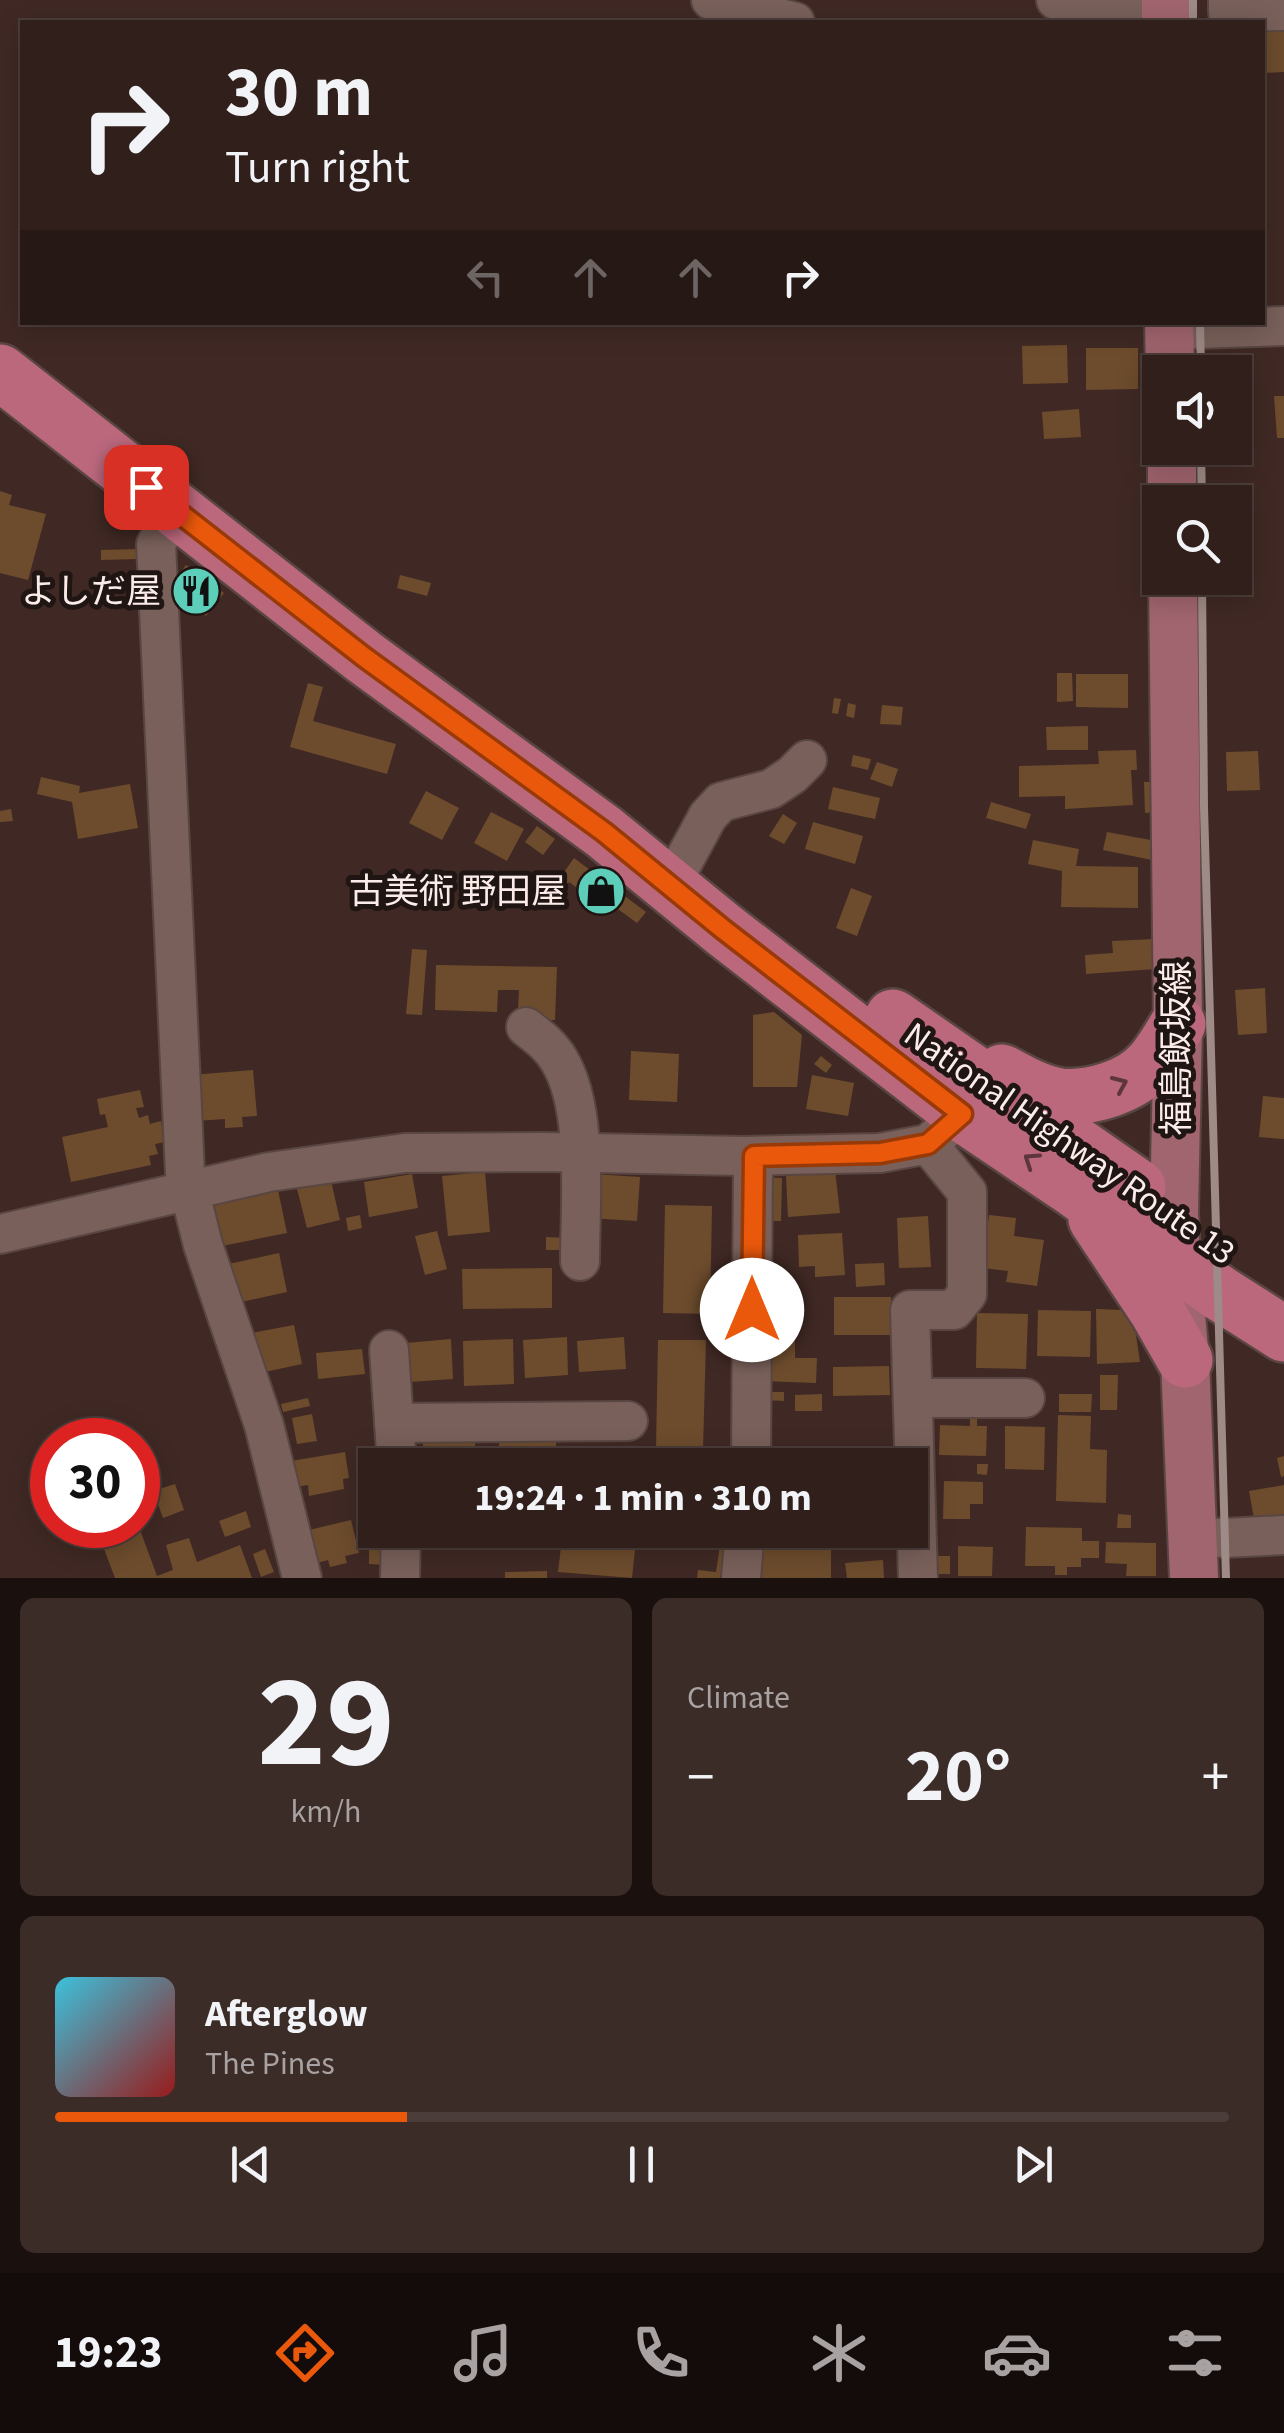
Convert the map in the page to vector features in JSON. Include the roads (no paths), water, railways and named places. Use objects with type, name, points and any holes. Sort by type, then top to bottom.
[{"type":"highway","name":"National Highway Route 13","points":[[0,372],[364,657],[604,832],[724,930],[945,1129],[1175,1236],[1216,1247],[1284,1292]]},
{"type":"highway","name":"National Highway Route 13","points":[[604,832],[786,941],[1175,1236],[1218,1292],[1284,1334]]},
{"type":"highway","points":[[786,941],[996,1069],[1058,1096],[1086,1096],[1134,1078],[1152,1064],[1178,1024]]},
{"type":"highway","points":[[1075,1190],[1108,1235],[1185,1360]]},
{"type":"main road","name":"福島飯坂線","points":[[1173,595],[1178,1024],[1175,1236],[1185,1360],[1193,1557]]},
{"type":"street","points":[[711,0],[787,20]]},
{"type":"street","points":[[1056,0],[1166,14]]},
{"type":"street","points":[[1228,0],[1228,12],[1284,11]]},
{"type":"street","points":[[1170,342],[1284,326]]},
{"type":"street","points":[[175,510],[156,544],[185,1174],[203,1245],[264,1425],[302,1578]]},
{"type":"street","points":[[676,875],[708,816],[721,802],[770,789],[807,760]]},
{"type":"street","points":[[526,1027],[546,1043],[562,1065],[581,1131],[580,1260]]},
{"type":"street","points":[[0,1234],[269,1172],[405,1153],[880,1153],[945,1129],[967,1192],[967,1294],[954,1310],[910,1310],[918,1578]]},
{"type":"street","points":[[751,1448],[754,1156]]},
{"type":"street","points":[[388,1350],[396,1448]]},
{"type":"street","points":[[913,1398],[1025,1398]]},
{"type":"street","points":[[394,1423],[628,1421]]},
{"type":"street","points":[[1193,1557],[1225,1538],[1284,1536]]},
{"type":"street","points":[[400,1578],[401,1548]]},
{"type":"street","points":[[741,1578],[744,1548]]},
{"type":"railway","points":[[1193,0],[1193,20]]},
{"type":"railway","points":[[1200,325],[1201,355]]},
{"type":"railway","points":[[1201,465],[1202,485]]},
{"type":"railway","points":[[1202,595],[1204,807],[1226,1578]]},
{"type":"place","name":"よしだ屋","points":[[196,591]]},
{"type":"place","name":"古美術 野田屋","points":[[601,891]]}]
